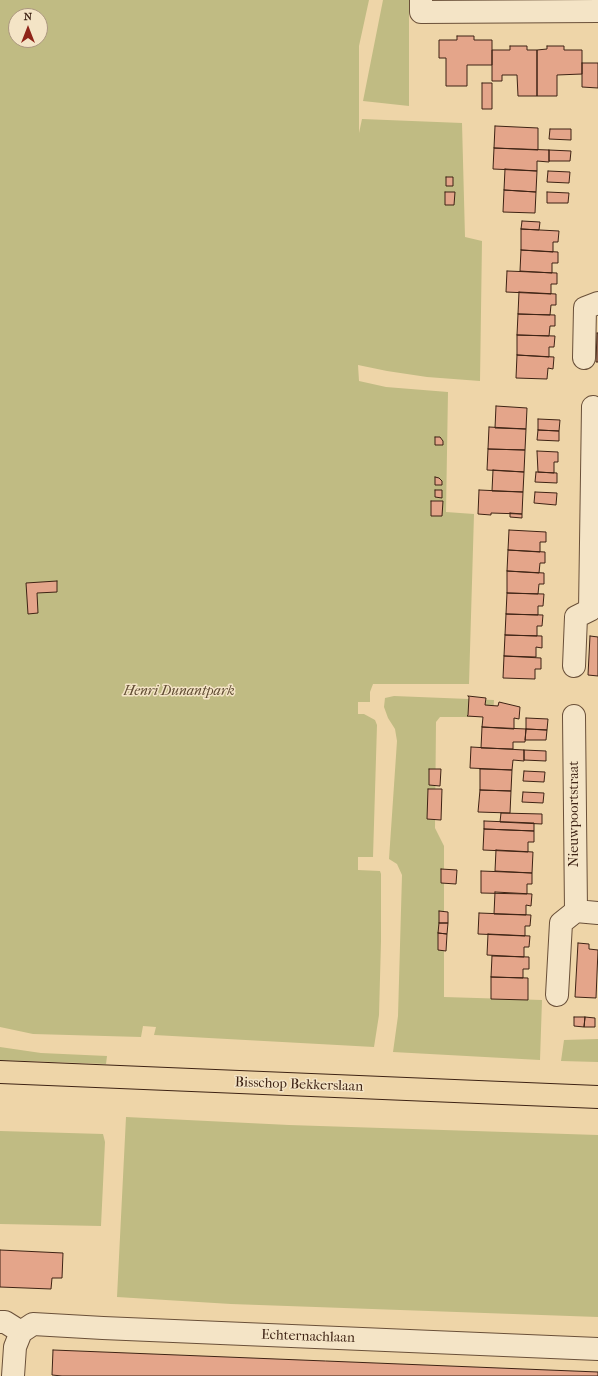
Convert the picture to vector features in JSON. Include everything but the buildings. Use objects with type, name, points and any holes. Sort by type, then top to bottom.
[{"type":"main road","name":"Bisschop Bekkerslaan","points":[[0,1072],[598,1097]]},
{"type":"street","points":[[421,0],[421,12],[598,11]]},
{"type":"street","points":[[584,358],[585,308],[598,303]]},
{"type":"street","points":[[574,666],[576,617],[594,610],[593,406]]},
{"type":"street","name":"Nieuwpoortstraat","points":[[574,716],[576,911]]},
{"type":"street","points":[[557,995],[561,923],[576,911],[598,913]]},
{"type":"street","points":[[0,1322],[5,1322],[21,1332],[15,1347],[14,1376]]},
{"type":"street","name":"Echternachlaan","points":[[21,1332],[33,1324],[598,1349]]},
{"type":"green space","name":"Henri Dunantpark","points":[[0,0],[369,0],[359,46],[359,133],[362,119],[462,123],[465,237],[482,241],[480,381],[427,377],[358,365],[359,381],[386,387],[448,392],[446,512],[474,514],[469,684],[373,684],[370,692],[370,702],[358,702],[358,714],[364,714],[375,720],[377,725],[373,857],[358,857],[358,870],[380,871],[381,874],[379,1015],[374,1047],[154,1035],[156,1027],[143,1026],[141,1037],[33,1034],[0,1027]]},
{"type":"green space","points":[[383,0],[409,0],[409,106],[363,101]]},
{"type":"green space","points":[[394,696],[494,700],[493,717],[440,717],[436,722],[435,828],[444,846],[444,997],[542,1000],[540,1060],[393,1052],[398,1016],[402,875],[397,864],[389,859],[397,741],[395,729],[388,718],[384,707],[385,698]]},
{"type":"green space","points":[[598,1039],[598,1062],[561,1061],[564,1040]]},
{"type":"green space","points":[[0,1047],[41,1053],[107,1056],[106,1064],[0,1060]]},
{"type":"green space","points":[[126,1117],[289,1125],[598,1135],[598,1317],[231,1304],[117,1297]]},
{"type":"green space","points":[[0,1131],[103,1134],[105,1142],[101,1226],[0,1224]]}]
